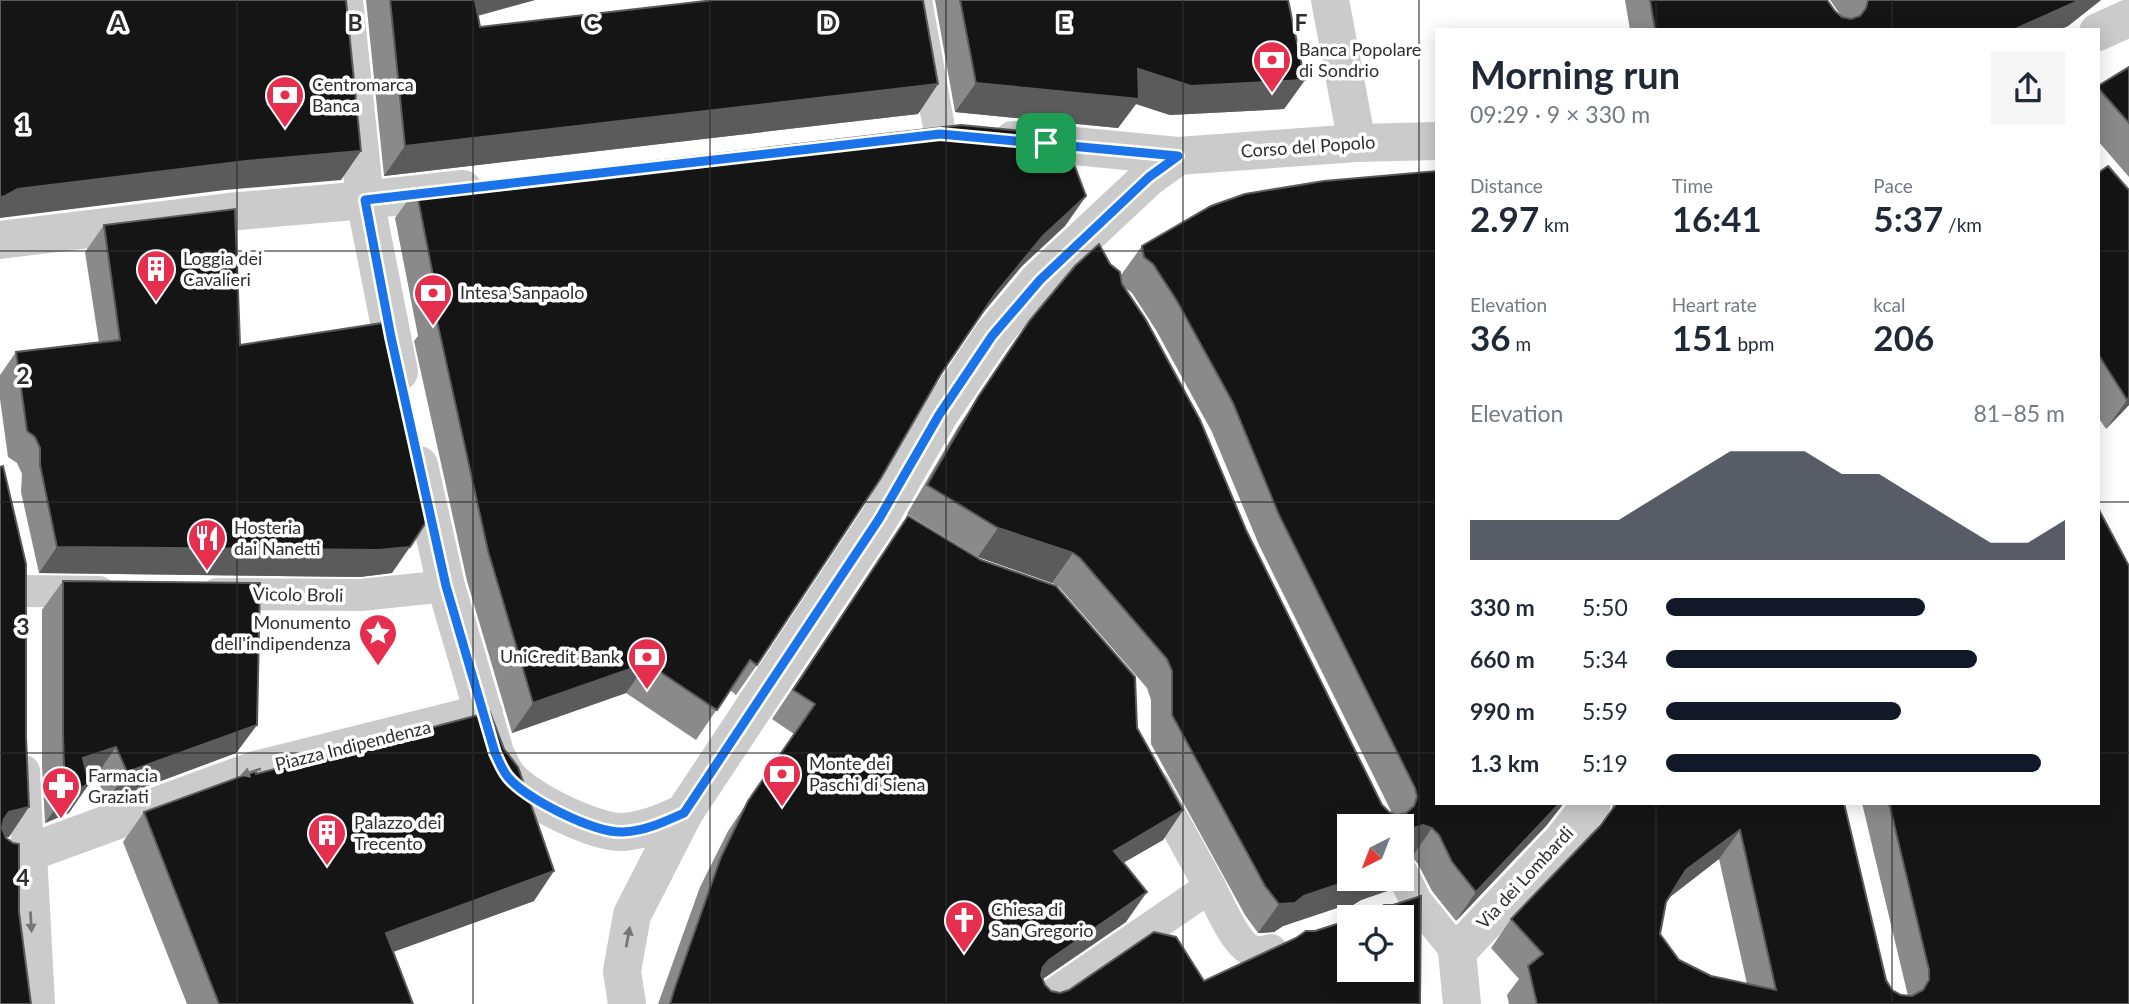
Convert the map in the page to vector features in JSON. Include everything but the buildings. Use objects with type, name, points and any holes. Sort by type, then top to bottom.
[{"type":"street","points":[[344,0],[365,200],[408,416],[446,586],[495,753],[508,777],[528,795],[587,824],[621,832],[655,827],[684,813]]},
{"type":"street","points":[[916,0],[926,135]]},
{"type":"street","points":[[1330,0],[1357,144]]},
{"type":"street","points":[[2100,31],[2129,18]]},
{"type":"street","name":"Corso del Popolo","points":[[926,135],[1178,156],[1435,141]]},
{"type":"street","points":[[626,1004],[622,971],[632,915],[684,813],[889,525],[939,415],[992,336],[1040,280],[1088,255],[1149,177],[1178,156]]},
{"type":"street","points":[[0,240],[228,212],[500,185]]},
{"type":"street","points":[[18,586],[133,593]]},
{"type":"street","name":"Vicolo Broli","points":[[187,593],[361,595],[446,586]]},
{"type":"street","name":"Piazza Indipendenza","points":[[14,855],[255,770],[484,713]]},
{"type":"street","points":[[24,738],[14,855],[36,1004]]},
{"type":"street","points":[[1140,760],[1241,946],[1261,953],[1287,944]]},
{"type":"street","name":"Via dei Lombardi","points":[[1457,952],[1563,840],[1590,805]]},
{"type":"street","points":[[1039,1004],[1210,887]]},
{"type":"street","points":[[1403,891],[1404,905],[1457,952],[1462,1004]]},
{"type":"place","name":"Banca Popolare di Sondrio","points":[[1272,94]]},
{"type":"place","name":"Centromarca Banca","points":[[285,129]]},
{"type":"place","name":"Loggia dei Cavalieri","points":[[156,303]]},
{"type":"place","name":"Intesa Sanpaolo","points":[[433,327]]},
{"type":"place","name":"Hosteria dai Nanetti","points":[[207,572]]},
{"type":"place","name":"Monumento dell'indipendenza","points":[[378,667]]},
{"type":"place","name":"UniCredit Bank","points":[[647,691]]},
{"type":"place","name":"Monte dei Paschi di Siena","points":[[782,808]]},
{"type":"place","name":"Farmacia Graziati","points":[[61,820]]},
{"type":"place","name":"Palazzo dei Trecento","points":[[327,867]]},
{"type":"place","name":"Chiesa di San Gregorio","points":[[964,954]]},
{"type":"route","points":[[940,134],[1046,143],[1178,156],[1149,177],[1081,240],[1040,280],[992,336],[939,415],[879,519],[684,813],[655,827],[621,832],[587,824],[528,795],[508,777],[495,753],[446,586],[391,337],[365,200],[940,134]]}]
